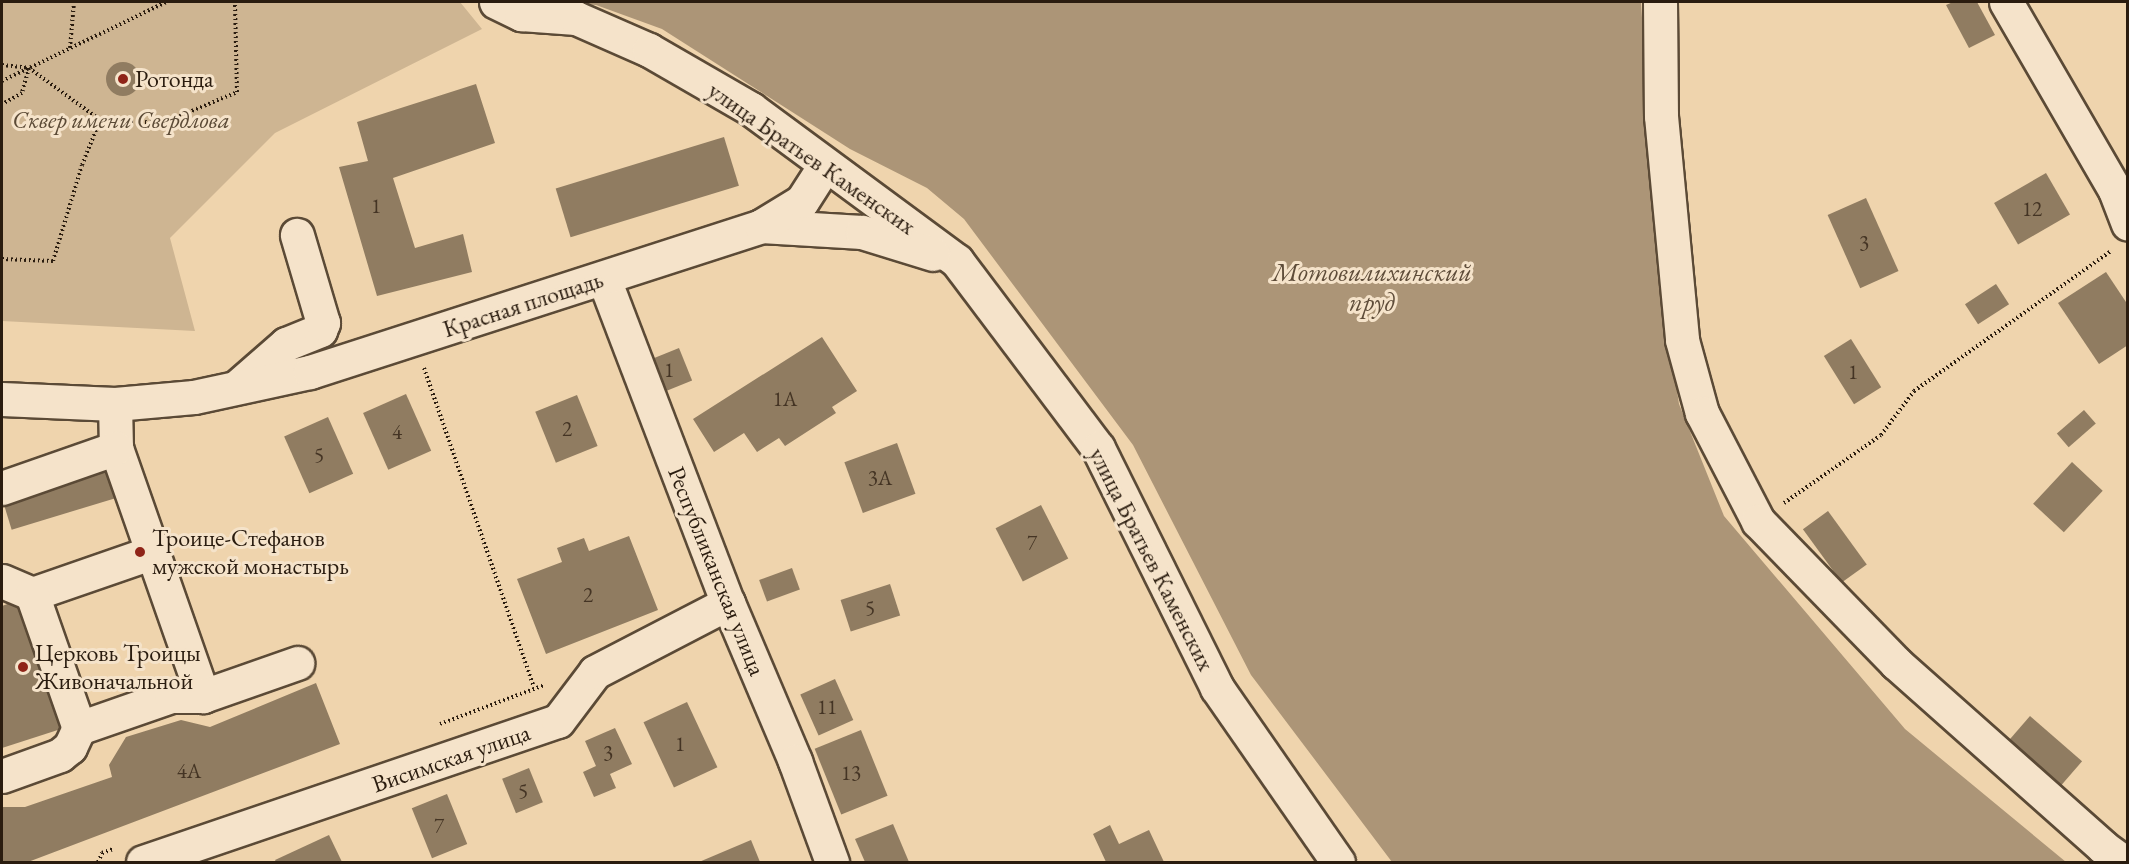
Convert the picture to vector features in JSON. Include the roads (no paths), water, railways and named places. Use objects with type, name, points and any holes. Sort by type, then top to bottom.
[{"type":"street","name":"улица Братьев Каменских","points":[[496,2],[521,14],[576,18],[649,50],[751,109],[957,261],[1098,448],[1217,687],[1338,862]]},
{"type":"street","points":[[1660,2],[1661,116],[1682,340],[1702,413],[1758,521],[1896,663],[2103,847],[2124,862]]},
{"type":"street","points":[[2006,2],[2115,190],[2125,227]]},
{"type":"street","name":"Красная площадь","points":[[2,399],[115,404],[194,397],[310,372],[604,279],[761,226],[802,201],[825,165]]},
{"type":"street","name":"улица Братьев Каменских","points":[[761,226],[862,232],[957,261]]},
{"type":"street","points":[[236,387],[286,344],[320,330],[323,323],[297,235]]},
{"type":"street","name":"Республиканская улица","points":[[604,279],[728,603],[795,761],[832,862]]},
{"type":"street","points":[[115,404],[116,448],[203,696]]},
{"type":"street","points":[[2,488],[116,448]]},
{"type":"street","points":[[2,581],[32,594],[153,552]]},
{"type":"street","points":[[2,776],[60,755],[70,747],[79,728],[32,594]]},
{"type":"street","name":"Висимская улица","points":[[143,862],[558,722],[595,672],[728,603]]},
{"type":"street","points":[[79,728],[171,696],[203,696],[297,663]]},
{"type":"water","name":"Мотовилихинский пруд","points":[[544,2],[1641,2],[1658,267],[1679,404],[1724,516],[1905,729],[2066,862],[1392,862],[1251,675],[1133,445],[964,219],[927,188],[850,149],[662,29],[596,5]]},
{"type":"place","name":"Ротонда","points":[[123,79]]},
{"type":"place","name":"Троице-Стефанов мужской монастырь","points":[[140,552]]},
{"type":"place","name":"Церковь Троицы Живоначальной","points":[[23,667]]},
{"type":"park label","name":"Сквер имени Свердлова","points":[[121,120]]}]
